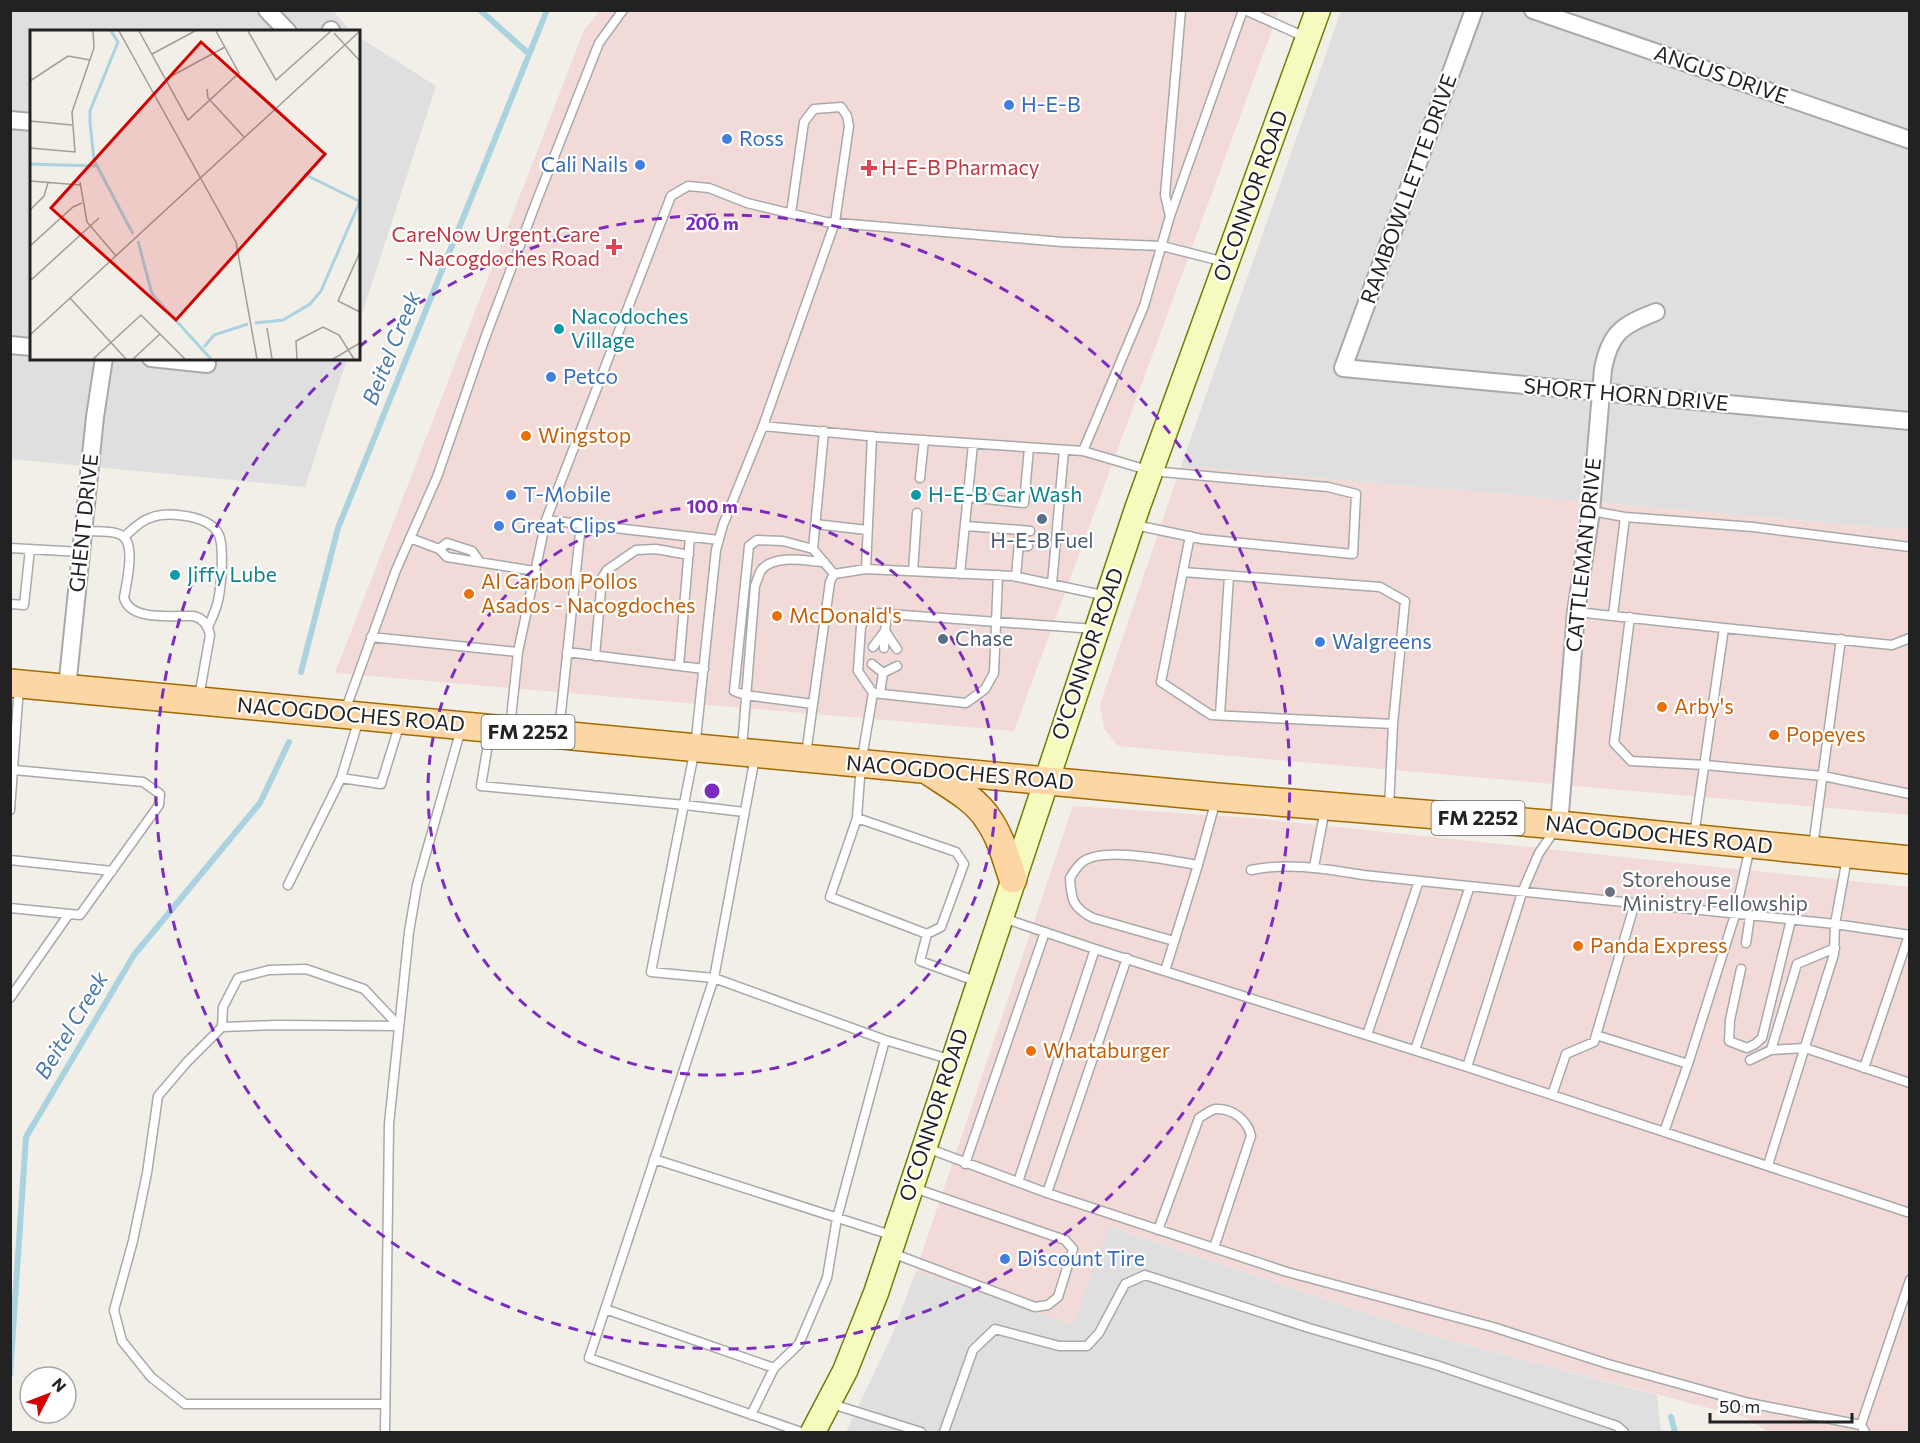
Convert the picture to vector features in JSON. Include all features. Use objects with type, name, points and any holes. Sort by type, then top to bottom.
[{"type":"main road","name":"O'CONNOR ROAD","points":[[813,1432],[845,1371],[876,1293],[1132,524],[1318,10]]},
{"type":"main road","name":"NACOGDOCHES ROAD","points":[[15,683],[1217,797],[1559,825],[1910,860]]},
{"type":"main road","points":[[926,770],[971,801],[988,817],[999,839],[1012,879]]},
{"type":"street","points":[[267,10],[286,30]]},
{"type":"street","name":"RAMBOWLLETTE DRIVE","points":[[1343,368],[1474,10]]},
{"type":"street","name":"ANGUS DRIVE","points":[[1533,10],[1910,140]]},
{"type":"street","points":[[10,120],[30,122]]},
{"type":"street","name":"CATTLEMAN DRIVE","points":[[1559,825],[1576,612],[1591,511],[1607,350],[1621,329],[1656,312]]},
{"type":"street","points":[[10,345],[30,347]]},
{"type":"street","name":"GHENT DRIVE","points":[[67,688],[95,417],[104,360]]},
{"type":"street","points":[[170,360],[207,364]]},
{"type":"street","name":"SHORT HORN DRIVE","points":[[1343,368],[1910,420]]},
{"type":"lane","points":[[288,885],[341,778],[352,715],[371,637],[396,570],[437,477],[537,200],[599,44],[622,10]]},
{"type":"lane","points":[[1170,216],[1165,195],[1181,10]]},
{"type":"lane","points":[[1083,452],[1144,306],[1170,216],[1244,10],[1308,39]]},
{"type":"lane","points":[[791,213],[804,122],[814,110],[841,107],[847,116],[849,126],[835,222],[764,426],[719,540],[695,747],[651,972],[714,978],[885,1040],[952,1060]]},
{"type":"lane","points":[[744,812],[481,786],[500,729],[546,520],[671,196],[688,186],[709,188],[747,203],[835,222],[1062,242],[1162,246],[1227,263]]},
{"type":"lane","points":[[764,426],[1083,452],[1151,471],[1328,487],[1356,494],[1353,554],[1190,536],[1132,524]]},
{"type":"lane","points":[[813,549],[824,432]]},
{"type":"lane","points":[[866,569],[872,436]]},
{"type":"lane","points":[[920,478],[924,440]]},
{"type":"lane","points":[[960,574],[973,444]]},
{"type":"lane","points":[[968,497],[1028,503],[1031,468],[1029,448]]},
{"type":"lane","points":[[1052,584],[1059,471],[1064,450]]},
{"type":"lane","points":[[1591,511],[1625,517],[1753,527],[1910,547]]},
{"type":"lane","points":[[912,571],[917,513]]},
{"type":"lane","points":[[124,537],[148,518],[163,515],[196,518],[209,523],[218,532],[221,544],[219,598],[208,627]]},
{"type":"lane","points":[[1613,615],[1625,517]]},
{"type":"lane","points":[[546,520],[719,540]]},
{"type":"lane","points":[[558,735],[580,524]]},
{"type":"lane","points":[[815,524],[867,530]]},
{"type":"lane","points":[[965,526],[1030,531]]},
{"type":"lane","points":[[1016,577],[1020,530]]},
{"type":"lane","points":[[83,531],[119,534],[128,542],[130,550],[124,598],[128,607],[135,613],[193,616],[202,620],[208,627],[210,635],[198,700]]},
{"type":"lane","points":[[1190,536],[1161,682],[1211,715],[1393,724]]},
{"type":"lane","points":[[410,537],[439,549],[447,557],[535,572]]},
{"type":"lane","points":[[679,666],[690,537]]},
{"type":"lane","points":[[813,704],[745,695],[734,691],[749,546],[757,540],[783,541],[813,549],[834,573]]},
{"type":"lane","points":[[1018,546],[1028,546]]},
{"type":"lane","points":[[10,548],[81,552]]},
{"type":"lane","points":[[10,604],[24,605],[30,549]]},
{"type":"lane","points":[[595,656],[602,578],[607,570],[636,550],[656,549],[689,555]]},
{"type":"lane","points":[[801,1432],[589,1358],[714,978],[744,812],[749,753],[745,695],[755,586],[761,570],[774,562],[782,560],[824,562]]},
{"type":"lane","points":[[834,573],[866,569],[998,575],[1108,596]]},
{"type":"lane","points":[[1183,572],[1380,587],[1405,601],[1393,724],[1389,811]]},
{"type":"lane","points":[[805,758],[830,582],[834,573]]},
{"type":"lane","points":[[998,575],[996,622],[994,673],[985,689],[966,703],[877,693],[858,671],[861,626],[867,617],[874,613],[996,622],[1096,629]]},
{"type":"lane","points":[[1220,715],[1229,576]]},
{"type":"lane","points":[[1576,612],[1892,645],[1910,638]]},
{"type":"lane","points":[[884,648],[886,614]]},
{"type":"lane","points":[[1630,617],[1614,742],[1631,761],[1823,776],[1910,794]]},
{"type":"lane","points":[[1694,839],[1724,628]]},
{"type":"lane","points":[[873,647],[885,631]]},
{"type":"lane","points":[[885,631],[897,649]]},
{"type":"lane","points":[[371,637],[518,652]]},
{"type":"lane","points":[[1812,850],[1840,639]]},
{"type":"lane","points":[[567,652],[704,669]]},
{"type":"lane","points":[[872,664],[883,669],[897,666]]},
{"type":"lane","points":[[857,818],[956,852],[964,864],[941,927],[927,934],[830,897],[857,818],[861,764],[883,669]]},
{"type":"lane","points":[[10,810],[14,770],[15,683]]},
{"type":"lane","points":[[341,778],[381,784],[401,720]]},
{"type":"lane","points":[[385,1432],[389,1124],[409,932],[417,885],[462,725]]},
{"type":"lane","points":[[10,908],[80,915],[159,805],[160,794],[143,782],[14,770]]},
{"type":"lane","points":[[1165,970],[1217,797]]},
{"type":"lane","points":[[1314,867],[1326,806]]},
{"type":"lane","points":[[1467,1067],[1523,890],[1539,853],[1559,825]]},
{"type":"lane","points":[[1664,1132],[1735,915],[1751,844]]},
{"type":"lane","points":[[1174,941],[1082,913],[1075,906],[1071,894],[1070,878],[1082,861],[1104,854],[1131,855],[1198,864]]},
{"type":"lane","points":[[1768,1165],[1834,954],[1835,924],[1848,854]]},
{"type":"lane","points":[[10,860],[112,871]]},
{"type":"lane","points":[[1251,870],[1263,867],[1314,867],[1735,915],[1835,924],[1909,935],[1864,1068]]},
{"type":"lane","points":[[1367,1035],[1419,880]]},
{"type":"lane","points":[[1415,1050],[1470,886]]},
{"type":"lane","points":[[1552,1095],[1566,1054],[1594,1042],[1635,903]]},
{"type":"lane","points":[[10,998],[69,914]]},
{"type":"lane","points":[[1746,943],[1750,916]]},
{"type":"lane","points":[[1000,917],[1415,1050],[1910,1213]]},
{"type":"lane","points":[[1741,969],[1730,1020],[1729,1041],[1747,1048],[1762,1038],[1791,920]]},
{"type":"lane","points":[[965,1164],[1045,932]]},
{"type":"lane","points":[[927,934],[920,961],[978,982]]},
{"type":"lane","points":[[1771,1050],[1797,964],[1835,948]]},
{"type":"lane","points":[[1018,1182],[1095,949]]},
{"type":"lane","points":[[1047,1193],[1127,958]]},
{"type":"lane","points":[[385,1404],[185,1404],[151,1377],[122,1341],[114,1310],[133,1241],[147,1173],[158,1096],[187,1062],[222,1027],[223,1007],[238,978],[270,970],[306,969],[364,989],[399,1026]]},
{"type":"lane","points":[[222,1027],[399,1026]]},
{"type":"lane","points":[[1596,1035],[1688,1064]]},
{"type":"lane","points":[[750,1415],[774,1368],[799,1344],[827,1278],[837,1218],[885,1040]]},
{"type":"lane","points":[[1750,1060],[1771,1050],[1805,1048],[1910,1083]]},
{"type":"lane","points":[[1158,1230],[1199,1118],[1218,1109],[1229,1112],[1245,1120],[1250,1128],[1251,1136],[1214,1248]]},
{"type":"lane","points":[[924,1147],[1047,1193],[1287,1272],[1493,1327],[1608,1364],[1749,1403],[1863,1429],[1910,1280]]},
{"type":"lane","points":[[654,1159],[837,1218],[1035,1307],[1048,1305],[1058,1297],[1073,1249],[1065,1240],[910,1186]]},
{"type":"lane","points":[[944,1432],[973,1350],[995,1329],[1059,1346],[1087,1346],[1099,1333],[1125,1284],[1145,1275],[1309,1328],[1436,1365],[1617,1426],[1624,1432]]},
{"type":"lane","points":[[605,1309],[774,1368]]},
{"type":"lane","points":[[828,1403],[921,1432]]},
{"type":"shaded area","points":[[10,11],[333,11],[350,30],[30,30],[30,360],[347,360],[305,487],[11,459]]},
{"type":"shaded area","points":[[600,11],[1279,11],[1014,731],[335,673],[584,30]]},
{"type":"shaded area","points":[[1341,11],[1909,11],[1909,530],[1181,466]]},
{"type":"shaded area","points":[[360,38],[436,86],[360,320]]},
{"type":"shaded area","points":[[1181,466],[1909,530],[1909,815],[1118,746],[1104,729],[1100,704]]},
{"type":"shaded area","points":[[1073,806],[1252,818],[1909,887],[1909,1432],[1768,1432],[1747,1418],[1434,1336],[1109,1226],[1073,1325],[916,1271]]},
{"type":"shaded area","points":[[1108,1226],[1434,1336],[1657,1395],[1661,1432],[846,1432],[892,1335],[916,1271],[1073,1324]]},
{"type":"waterway","points":[[480,10],[529,54]]},
{"type":"waterway","name":"Beitel Creek","points":[[301,672],[338,528],[547,10]]},
{"type":"waterway","name":"Beitel Creek","points":[[10,1375],[26,1137],[134,955],[260,803],[289,742]]},
{"type":"waterway","points":[[1671,1417],[1675,1432]]},
{"type":"place","name":"H-E-B","points":[[1009,105]]},
{"type":"place","name":"Ross","points":[[727,139]]},
{"type":"place","name":"Cali Nails","points":[[640,165]]},
{"type":"place","name":"H-E-B Pharmacy","points":[[869,168]]},
{"type":"place","name":"CareNow Urgent Care - Nacogdoches Road","points":[[614,247]]},
{"type":"place","name":"Nacodoches Village","points":[[559,329]]},
{"type":"place","name":"Petco","points":[[551,377]]},
{"type":"place","name":"Wingstop","points":[[526,436]]},
{"type":"place","name":"T-Mobile","points":[[511,495]]},
{"type":"place","name":"H-E-B Car Wash","points":[[916,495]]},
{"type":"place","name":"H-E-B Fuel","points":[[1042,519]]},
{"type":"place","name":"Great Clips","points":[[499,526]]},
{"type":"place","name":"Jiffy Lube","points":[[175,575]]},
{"type":"place","name":"Al Carbon Pollos Asados - Nacogdoches","points":[[469,594]]},
{"type":"place","name":"McDonald's","points":[[777,616]]},
{"type":"place","name":"Chase","points":[[943,639]]},
{"type":"place","name":"Walgreens","points":[[1320,642]]},
{"type":"place","name":"Arby's","points":[[1662,707]]},
{"type":"place","name":"Popeyes","points":[[1774,735]]},
{"type":"place","name":"Storehouse Ministry Fellowship","points":[[1610,892]]},
{"type":"place","name":"Panda Express","points":[[1578,946]]},
{"type":"place","name":"Whataburger","points":[[1031,1051]]},
{"type":"place","name":"Discount Tire","points":[[1005,1259]]}]
